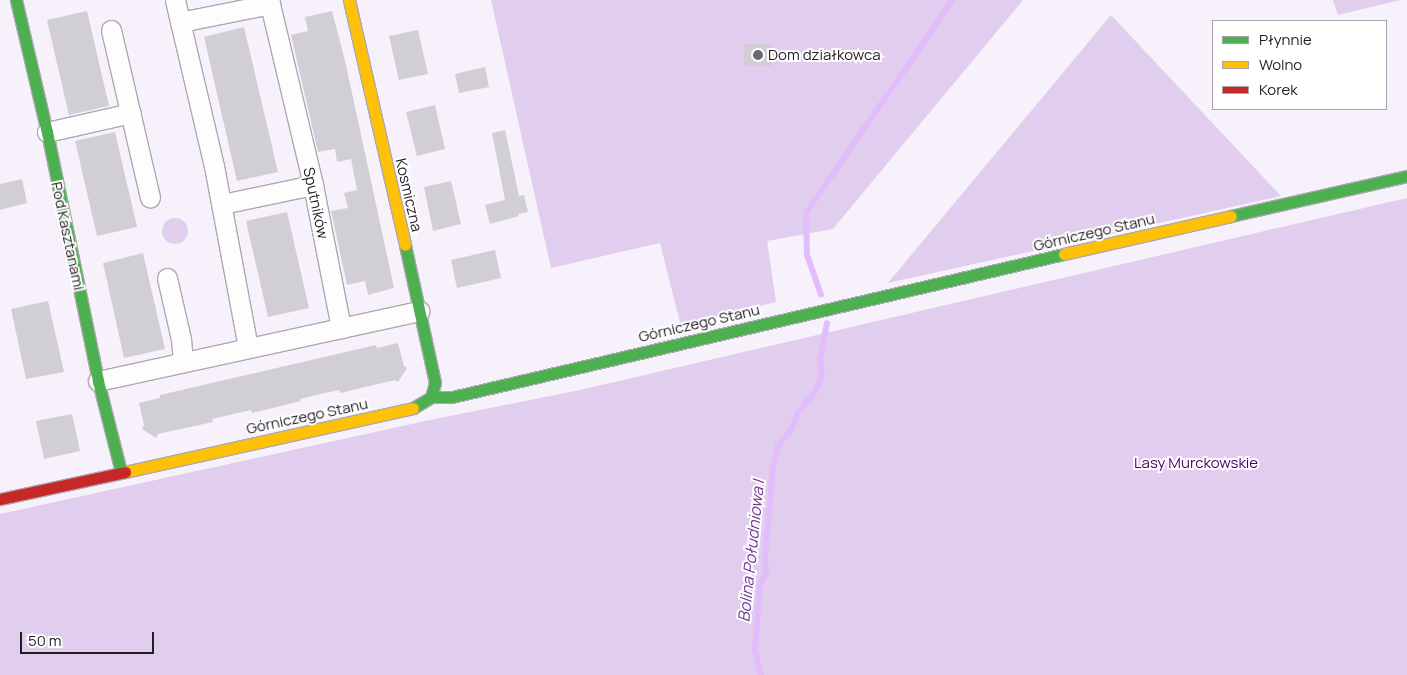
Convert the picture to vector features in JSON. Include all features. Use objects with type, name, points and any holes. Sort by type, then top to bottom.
[{"type":"street","name":"Pod Kasztanami","points":[[16,0],[47,132],[98,381],[121,472]]},
{"type":"street","points":[[175,0],[222,204],[248,348]]},
{"type":"street","name":"Kosmiczna","points":[[349,0],[435,383],[431,397]]},
{"type":"street","points":[[180,22],[269,2]]},
{"type":"street","name":"Sputników","points":[[269,2],[313,185],[341,328]]},
{"type":"street","points":[[111,30],[150,198]]},
{"type":"street","points":[[47,132],[131,113]]},
{"type":"street","name":"Górniczego Stanu","points":[[0,499],[418,407],[431,397],[452,397],[818,310],[1407,176]]},
{"type":"street","points":[[222,204],[313,185]]},
{"type":"street","points":[[167,278],[181,339],[183,362]]},
{"type":"street","points":[[98,381],[420,311]]},
{"type":"green space","points":[[491,0],[1023,0],[833,229],[767,241],[776,302],[681,326],[660,243],[551,268]]},
{"type":"green space","points":[[1333,0],[1400,0],[1338,15]]},
{"type":"green space","points":[[1111,15],[1281,196],[888,283]]},
{"type":"green space","name":"Lasy Murckowskie","points":[[1407,198],[1407,675],[0,675],[0,514],[430,420],[580,390]]},
{"type":"green space","points":[[175,218],[184,222],[188,231],[184,240],[175,244],[166,240],[162,231],[166,222]]},
{"type":"building","points":[[87,11],[109,106],[69,115],[47,20]]},
{"type":"building","points":[[332,11],[346,65],[394,288],[368,295],[365,281],[347,285],[331,211],[348,208],[344,193],[357,190],[351,159],[337,162],[335,149],[318,152],[291,35],[308,31],[305,17]]},
{"type":"building","points":[[244,27],[278,172],[237,181],[204,37]]},
{"type":"building","points":[[418,30],[428,74],[399,80],[389,36]]},
{"type":"building","name":"Dom działkowca","points":[[744,44],[772,44],[772,66],[744,66]]},
{"type":"building","points":[[485,67],[489,87],[459,93],[455,74]]},
{"type":"building","points":[[435,105],[445,149],[417,156],[406,112]]},
{"type":"building","points":[[505,130],[519,196],[524,195],[528,212],[490,224],[485,205],[505,200],[492,133]]},
{"type":"building","points":[[115,132],[137,227],[97,236],[75,141]]},
{"type":"building","points":[[22,179],[27,203],[0,210],[0,184]]},
{"type":"building","points":[[451,181],[461,224],[433,231],[424,187]]},
{"type":"building","points":[[287,212],[309,308],[268,317],[246,221]]},
{"type":"building","points":[[495,250],[501,278],[457,288],[451,260]]},
{"type":"building","points":[[143,253],[165,349],[124,358],[103,263]]},
{"type":"building","points":[[48,301],[64,372],[26,379],[11,309]]},
{"type":"building","points":[[398,343],[404,366],[407,368],[398,382],[395,380],[340,393],[339,390],[252,413],[251,410],[212,419],[213,422],[158,434],[156,438],[142,429],[144,425],[139,403],[160,398],[160,395],[376,345],[377,348]]},
{"type":"building","points":[[72,414],[80,451],[44,459],[36,421]]},
{"type":"waterway","name":"Bolina Południowa I","points":[[821,295],[807,255],[806,213],[953,0]]},
{"type":"waterway","name":"Bolina Południowa I","points":[[761,675],[755,651],[760,585],[766,572],[765,557],[773,467],[778,446],[792,428],[797,414],[815,392],[822,376],[820,359],[827,324]]},
{"type":"traffic: fast","points":[[16,0],[47,132],[98,381],[121,472]]},
{"type":"traffic: fast","points":[[1231,216],[1407,176]]},
{"type":"traffic: fast","points":[[405,245],[435,383],[431,397]]},
{"type":"traffic: fast","points":[[413,408],[431,397],[452,397],[1064,254]]},
{"type":"traffic: slow","points":[[349,0],[405,245]]},
{"type":"traffic: slow","points":[[1064,254],[1231,216]]},
{"type":"traffic: slow","points":[[125,472],[413,408]]},
{"type":"traffic: jam","points":[[0,499],[125,472]]},
{"type":"place","name":"Dom działkowca","points":[[758,55]]}]
